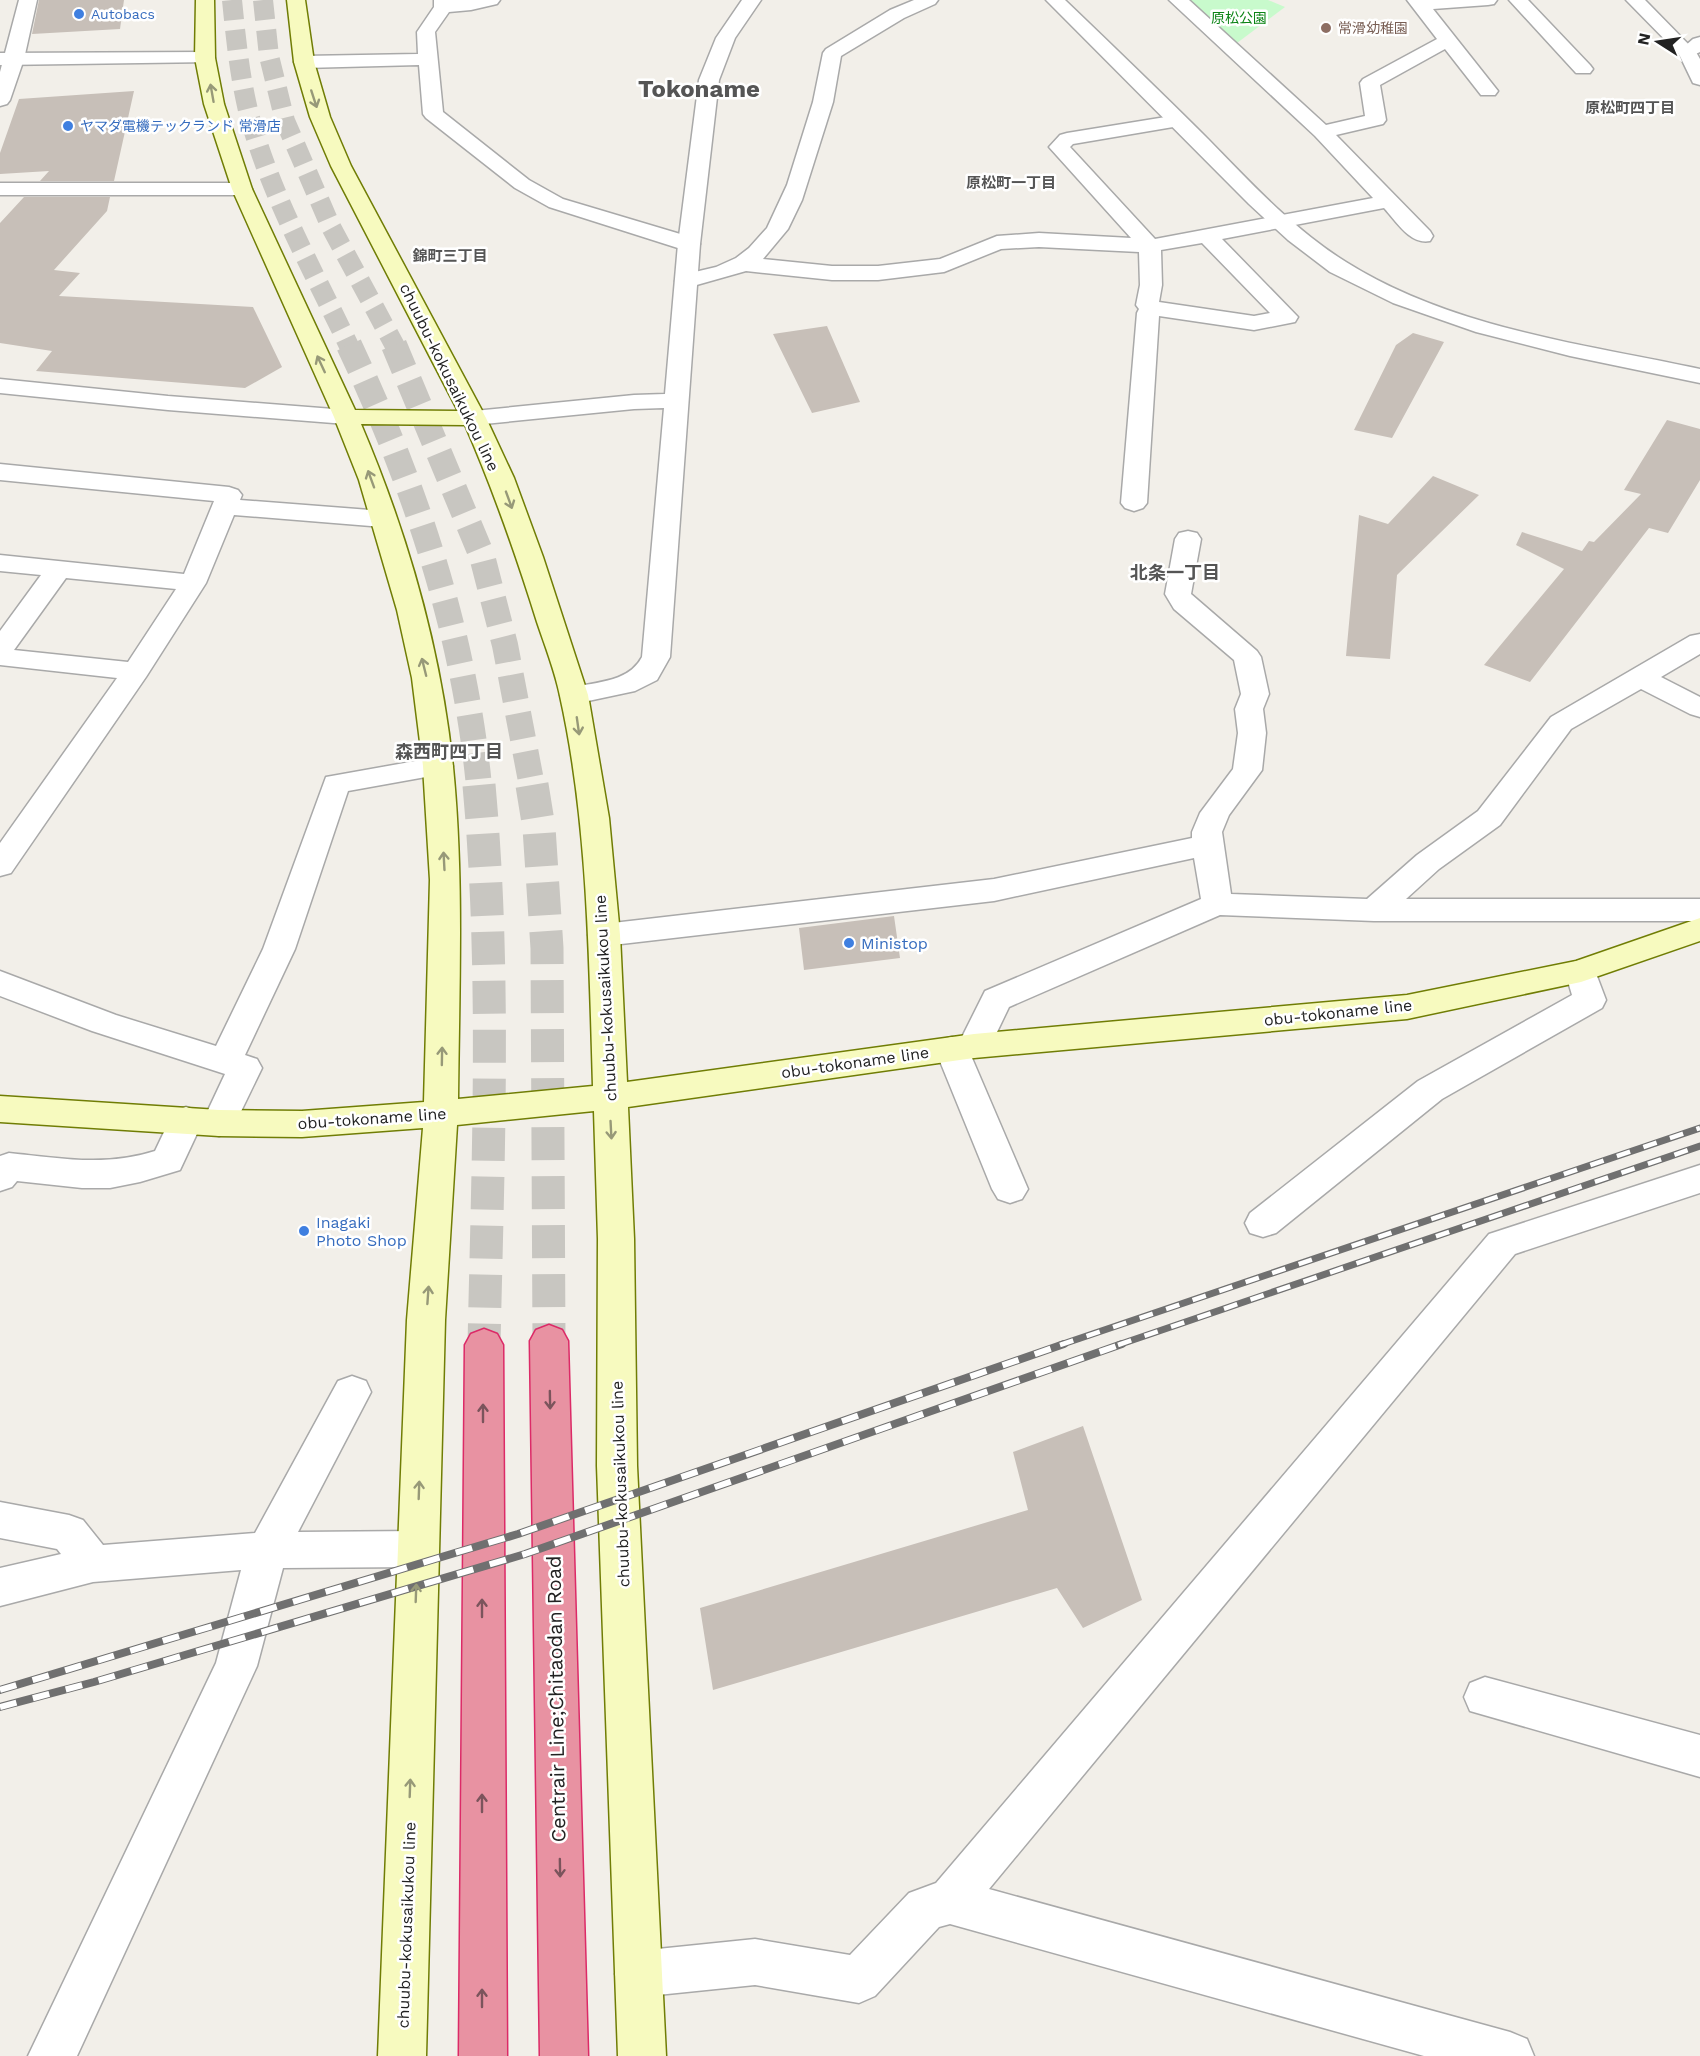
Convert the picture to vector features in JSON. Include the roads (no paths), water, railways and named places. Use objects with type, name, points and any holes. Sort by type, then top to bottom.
[{"type":"highway","name":"Centrair Line;Chitaodan Road","points":[[549,1341],[564,2056]]},
{"type":"highway","points":[[483,2056],[484,1345]]},
{"type":"main road","name":"chuubu-kokusaikukou line","points":[[205,0],[206,58],[214,104],[242,189],[346,417],[372,480],[426,678],[438,766],[445,880],[441,1114],[426,1320],[402,2056]]},
{"type":"main road","name":"chuubu-kokusaikukou line","points":[[296,0],[304,62],[320,117],[341,166],[474,418],[501,478],[530,557],[574,695],[594,818],[604,935],[616,1239],[617,1466],[642,2056]]},
{"type":"main road","points":[[346,417],[474,418]]},
{"type":"main road","name":"obu-tokoname line","points":[[0,1109],[202,1121],[302,1124],[441,1114],[609,1097],[963,1047],[1407,1007],[1581,971],[1700,928]]},
{"type":"street","points":[[491,0],[481,4],[443,4],[426,32],[433,114],[522,184],[556,203],[689,244]]},
{"type":"street","points":[[574,695],[625,686],[646,674],[656,657],[689,244],[708,80],[714,59],[725,38],[737,17],[752,0]]},
{"type":"street","points":[[743,264],[768,240],[783,220],[800,182],[824,99],[828,64],[834,53],[897,14],[929,0]]},
{"type":"street","points":[[1055,0],[1282,223],[1332,262],[1359,279],[1433,312],[1491,329],[1700,376]]},
{"type":"street","points":[[1178,0],[1322,132],[1422,236]]},
{"type":"street","points":[[1418,2],[1488,0]]},
{"type":"street","points":[[1518,0],[1582,69]]},
{"type":"street","points":[[1635,0],[1693,47],[1700,79]]},
{"type":"street","points":[[1418,2],[1488,91]]},
{"type":"street","points":[[0,100],[7,59],[20,11]]},
{"type":"street","points":[[1322,132],[1376,120],[1370,83],[1448,40]]},
{"type":"street","points":[[7,59],[206,58]]},
{"type":"street","points":[[304,62],[429,59]]},
{"type":"street","points":[[1179,121],[1067,139],[1059,147],[1150,246],[1151,285],[1147,305],[1151,308],[1254,323],[1287,316],[1208,236]]},
{"type":"street","points":[[0,189],[242,189]]},
{"type":"street","points":[[687,281],[743,264],[832,273],[878,273],[944,265],[997,243],[1039,240],[1150,246],[1282,223],[1389,201]]},
{"type":"street","points":[[1134,503],[1148,313],[1151,308]]},
{"type":"street","points":[[0,386],[168,403],[346,417]]},
{"type":"street","points":[[474,418],[634,402],[675,401]]},
{"type":"street","points":[[0,472],[229,495],[193,583],[136,671],[0,866]]},
{"type":"street","points":[[225,507],[383,519]]},
{"type":"street","points":[[1188,539],[1178,594],[1184,603],[1246,657],[1255,694],[1249,709],[1252,733],[1247,770],[1215,813],[1207,832],[1217,904]]},
{"type":"street","points":[[0,563],[193,583]]},
{"type":"street","points":[[0,650],[59,569]]},
{"type":"street","points":[[1374,910],[1428,862],[1490,818],[1561,723],[1700,642]]},
{"type":"street","points":[[0,657],[136,671]]},
{"type":"street","points":[[1640,677],[1700,708]]},
{"type":"street","points":[[225,1062],[279,949],[336,784],[438,766]]},
{"type":"street","points":[[604,935],[993,890],[1207,845]]},
{"type":"street","points":[[1010,1189],[963,1047],[997,999],[1217,904],[1374,910],[1700,910]]},
{"type":"street","points":[[1263,1223],[1430,1090],[1590,1000],[1581,971]]},
{"type":"street","points":[[0,983],[104,1023],[245,1068],[168,1160],[120,1174],[9,1167],[0,1177]]},
{"type":"street","points":[[638,1974],[755,1962],[859,1980],[925,1910],[950,1901],[1502,1244],[1700,1179]]},
{"type":"street","points":[[52,2056],[236,1666],[267,1550],[352,1392]]},
{"type":"street","points":[[0,1520],[69,1533],[93,1564]]},
{"type":"street","points":[[0,1587],[93,1564],[267,1550],[417,1549]]},
{"type":"street","points":[[1485,1697],[1700,1756]]},
{"type":"street","points":[[950,1901],[1510,2056]]},
{"type":"tunnel","points":[[232,0],[244,89],[259,148],[282,206],[349,346]]},
{"type":"tunnel","points":[[263,0],[269,56],[285,121],[331,227],[395,346]]},
{"type":"tunnel","points":[[349,345],[395,451],[433,560],[462,671],[479,786]]},
{"type":"tunnel","points":[[394,345],[482,556],[505,645],[532,786]]},
{"type":"tunnel","points":[[479,785],[488,925],[489,995],[489,1135],[484,1345]]},
{"type":"tunnel","points":[[532,785],[539,828],[547,948],[549,1341]]},
{"type":"railway","points":[[1060,1345],[1700,1128]]},
{"type":"railway","points":[[1118,1345],[1700,1146]]},
{"type":"railway","points":[[0,1690],[518,1534],[1064,1344]]},
{"type":"railway","points":[[0,1707],[94,1682],[525,1554],[1122,1344]]},
{"type":"place","name":"Autobacs","points":[[79,14]]},
{"type":"place","name":"常滑幼稚園","points":[[1326,28]]},
{"type":"place","name":"ヤマダ電機テックランド 常滑店","points":[[68,126]]},
{"type":"place","name":"Ministop","points":[[849,943]]},
{"type":"place","name":"Inagaki Photo Shop","points":[[304,1231]]},
{"type":"district","name":"Tokoname","points":[[699,89]]},
{"type":"district","name":"原松町四丁目","points":[[1630,108]]},
{"type":"district","name":"原松町一丁目","points":[[1011,183]]},
{"type":"district","name":"錦町三丁目","points":[[450,256]]},
{"type":"district","name":"北条一丁目","points":[[1175,573]]},
{"type":"district","name":"森西町四丁目","points":[[449,752]]},
{"type":"park label","name":"原松公園","points":[[1239,18]]}]
